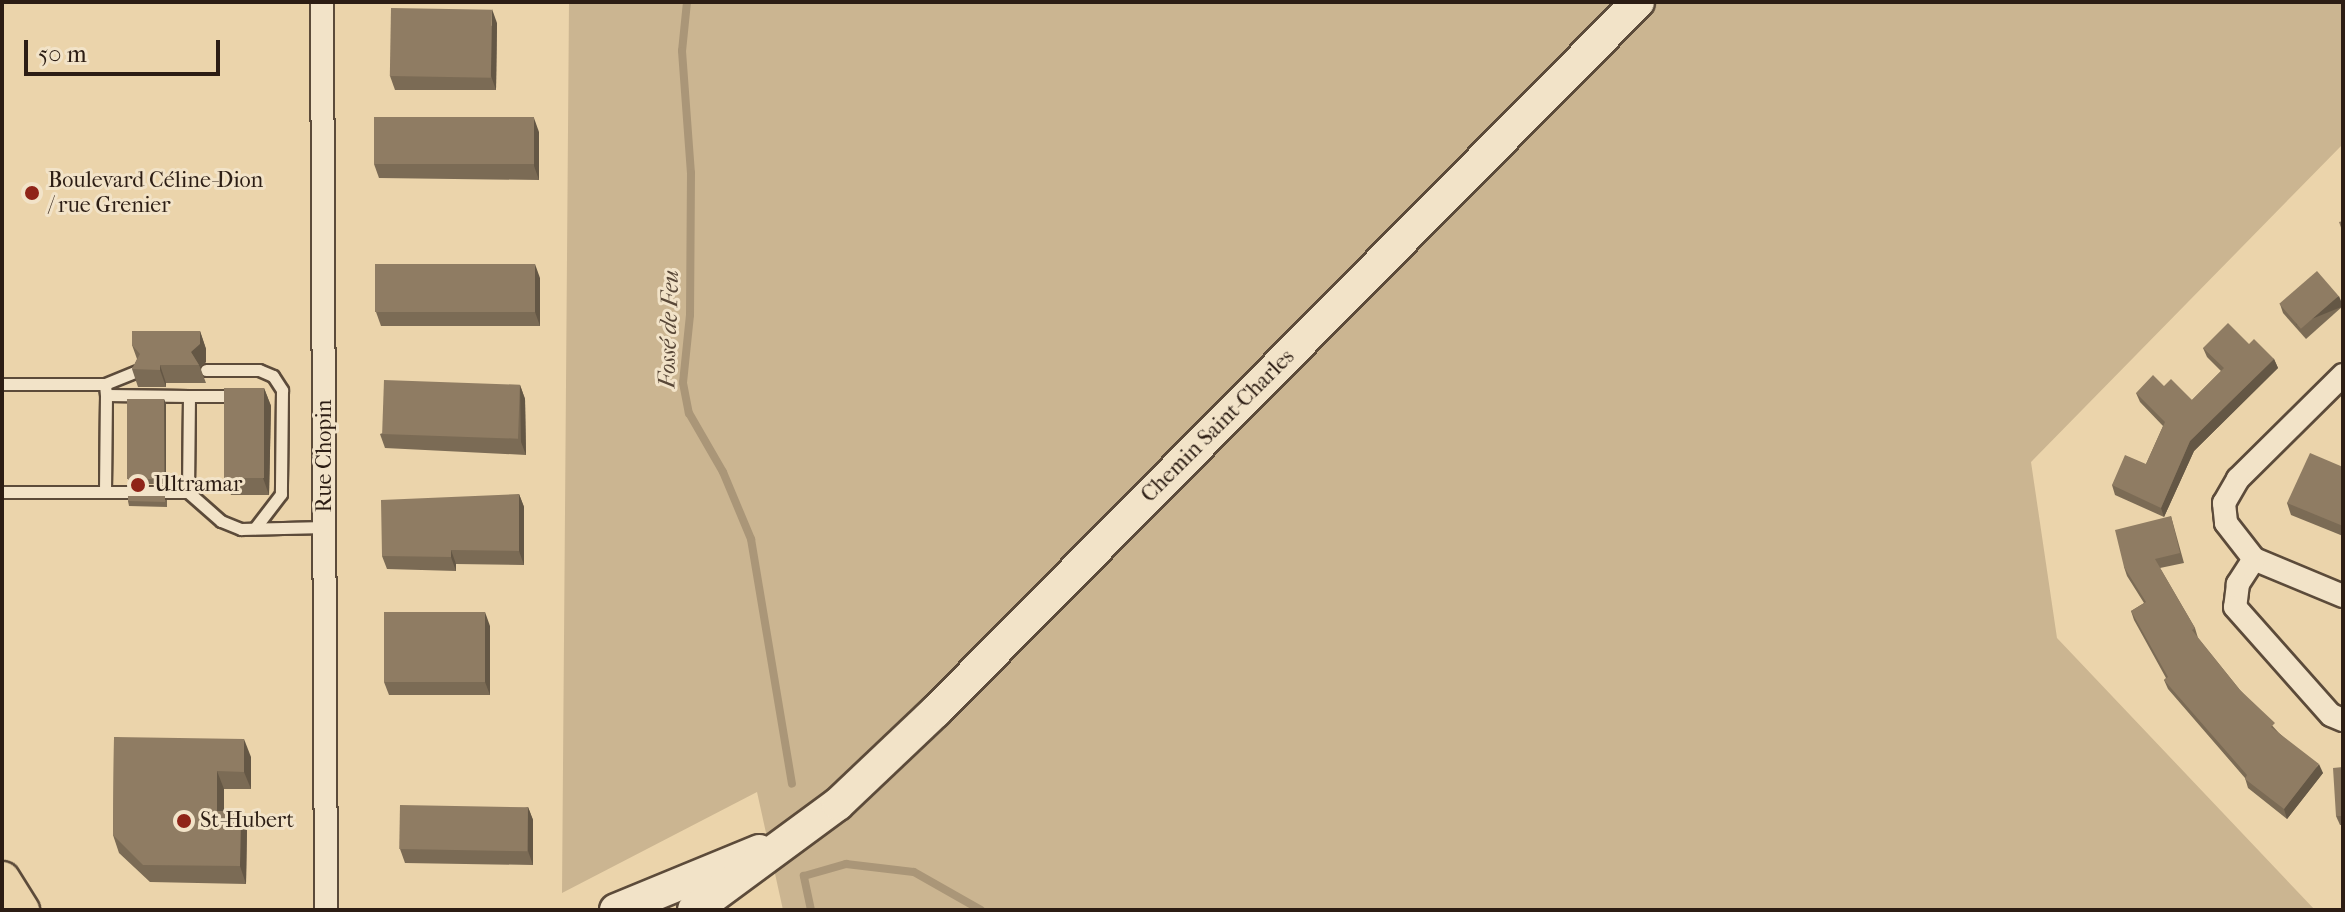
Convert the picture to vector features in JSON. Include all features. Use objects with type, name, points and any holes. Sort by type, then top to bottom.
[{"type":"main road","name":"Chemin Saint-Charles","points":[[616,910],[692,903],[789,841],[838,804],[935,712],[1638,2]]},
{"type":"main road","points":[[2,880],[21,910]]},
{"type":"street","name":"Rue Chopin","points":[[322,2],[326,910]]},
{"type":"street","points":[[2343,375],[2238,479],[2224,503],[2226,523],[2254,559],[2343,596]]},
{"type":"street","points":[[2254,559],[2238,584],[2235,607],[2331,715],[2343,720]]},
{"type":"lane","points":[[206,370],[267,372],[281,494],[255,528]]},
{"type":"lane","points":[[106,389],[138,371]]},
{"type":"lane","points":[[2,384],[189,396],[269,396]]},
{"type":"lane","points":[[105,492],[106,389]]},
{"type":"lane","points":[[188,492],[189,396]]},
{"type":"lane","points":[[2,492],[188,492],[221,521],[255,528],[325,527]]},
{"type":"shaded area","points":[[569,2],[2343,2],[2343,144],[2031,462],[2057,638],[2315,910],[783,910],[757,792],[562,893]]},
{"type":"building","points":[[391,8],[492,10],[491,78],[390,76]]},
{"type":"building","points":[[374,117],[534,117],[534,164],[374,164]]},
{"type":"building","points":[[375,264],[535,264],[535,312],[375,312]]},
{"type":"building","points":[[2317,271],[2339,296],[2301,329],[2279,304]]},
{"type":"building","points":[[2228,323],[2249,344],[2254,339],[2274,359],[2190,441],[2161,508],[2112,485],[2125,455],[2146,464],[2165,422],[2136,393],[2153,375],[2164,386],[2171,379],[2192,400],[2224,368],[2203,348]]},
{"type":"building","points":[[132,331],[200,331],[200,344],[191,352],[199,365],[160,365],[160,370],[132,369],[140,354],[132,345]]},
{"type":"building","points":[[384,380],[520,385],[518,439],[382,434]]},
{"type":"building","points":[[224,388],[264,388],[264,478],[224,478]]},
{"type":"building","points":[[127,399],[164,399],[164,479],[127,479]]},
{"type":"building","points":[[2310,453],[2343,467],[2343,526],[2287,503]]},
{"type":"building","points":[[519,494],[519,551],[451,550],[451,557],[382,556],[381,500]]},
{"type":"building","points":[[128,496],[165,496],[165,502],[128,501]]},
{"type":"building","points":[[2171,516],[2180,553],[2155,559],[2195,628],[2192,630],[2240,690],[2275,723],[2271,727],[2319,764],[2284,809],[2245,779],[2247,775],[2164,680],[2168,677],[2131,611],[2146,602],[2124,567],[2115,530]]},
{"type":"building","points":[[384,612],[485,612],[485,682],[384,682]]},
{"type":"building","points":[[114,737],[244,739],[244,772],[217,771],[217,811],[241,811],[240,866],[143,865],[113,835]]},
{"type":"building","points":[[2343,767],[2343,816],[2336,816],[2333,768]]},
{"type":"building","points":[[400,805],[528,807],[527,851],[399,849]]},
{"type":"waterway","name":"Fossé de Feu","points":[[687,2],[682,51],[691,173],[690,315],[683,383],[689,413],[723,472],[751,539],[792,784]]},
{"type":"waterway","points":[[811,910],[804,876],[846,864],[914,872],[981,910]]},
{"type":"place","name":"Boulevard Céline-Dion / rue Grenier","points":[[32,193]]},
{"type":"place","name":"Ultramar","points":[[138,485]]},
{"type":"place","name":"St-Hubert","points":[[184,821]]}]
